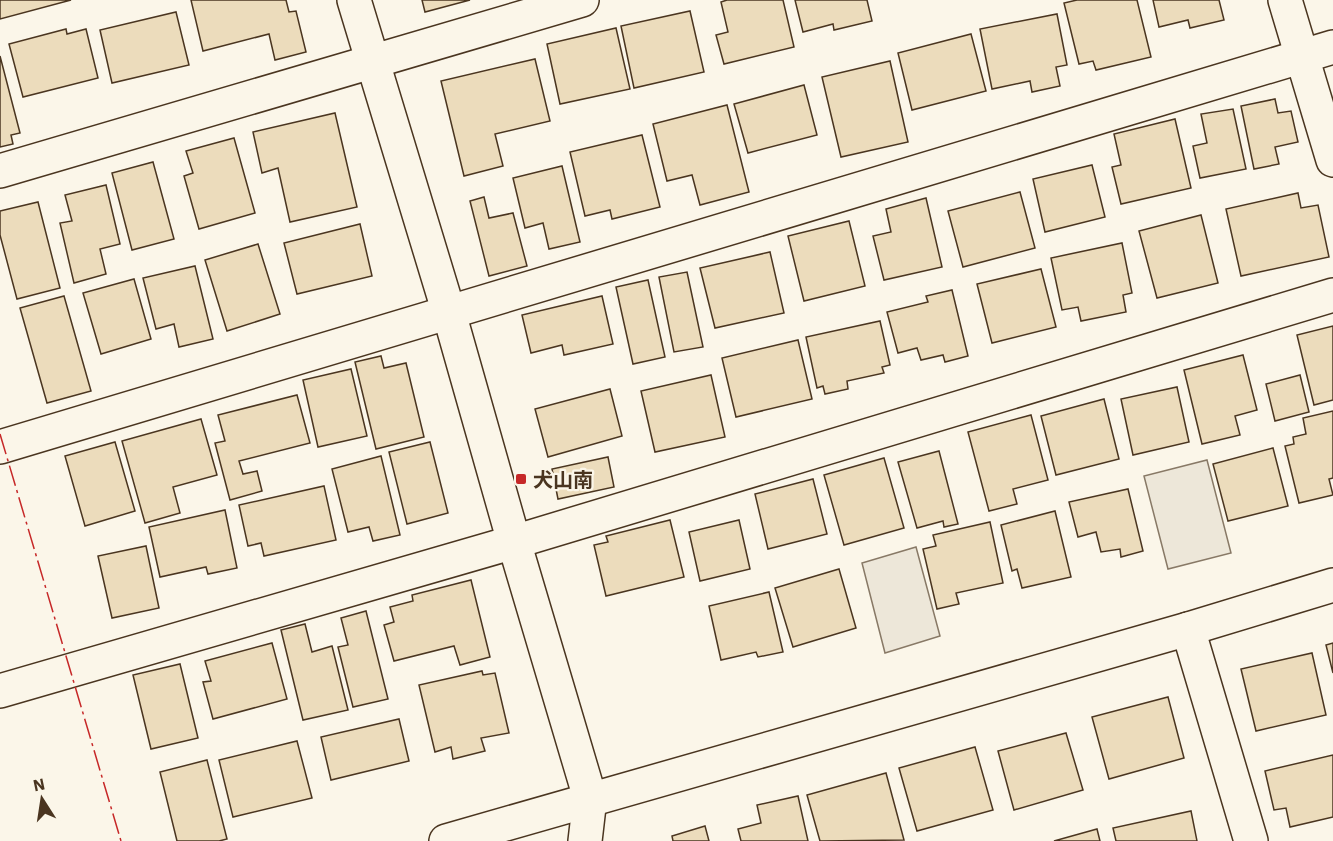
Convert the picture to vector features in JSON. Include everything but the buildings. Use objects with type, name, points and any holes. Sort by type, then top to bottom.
[{"type":"street","points":[[354,0],[449,313],[590,798],[585,841]]},
{"type":"street","points":[[0,171],[582,0]]},
{"type":"street","points":[[1285,0],[1333,160]]},
{"type":"street","points":[[0,447],[1333,47]]},
{"type":"street","points":[[0,691],[514,542],[1333,295]]},
{"type":"street","points":[[446,841],[1188,629],[1333,585]]},
{"type":"street","points":[[1188,629],[1251,841]]},
{"type":"shaded area","points":[[1207,460],[1231,553],[1168,569],[1144,476]]},
{"type":"shaded area","points":[[916,547],[940,636],[885,653],[862,563]]},
{"type":"power","points":[[0,434],[121,841]]},
{"type":"place","name":"犬山南","points":[[521,479]]}]
